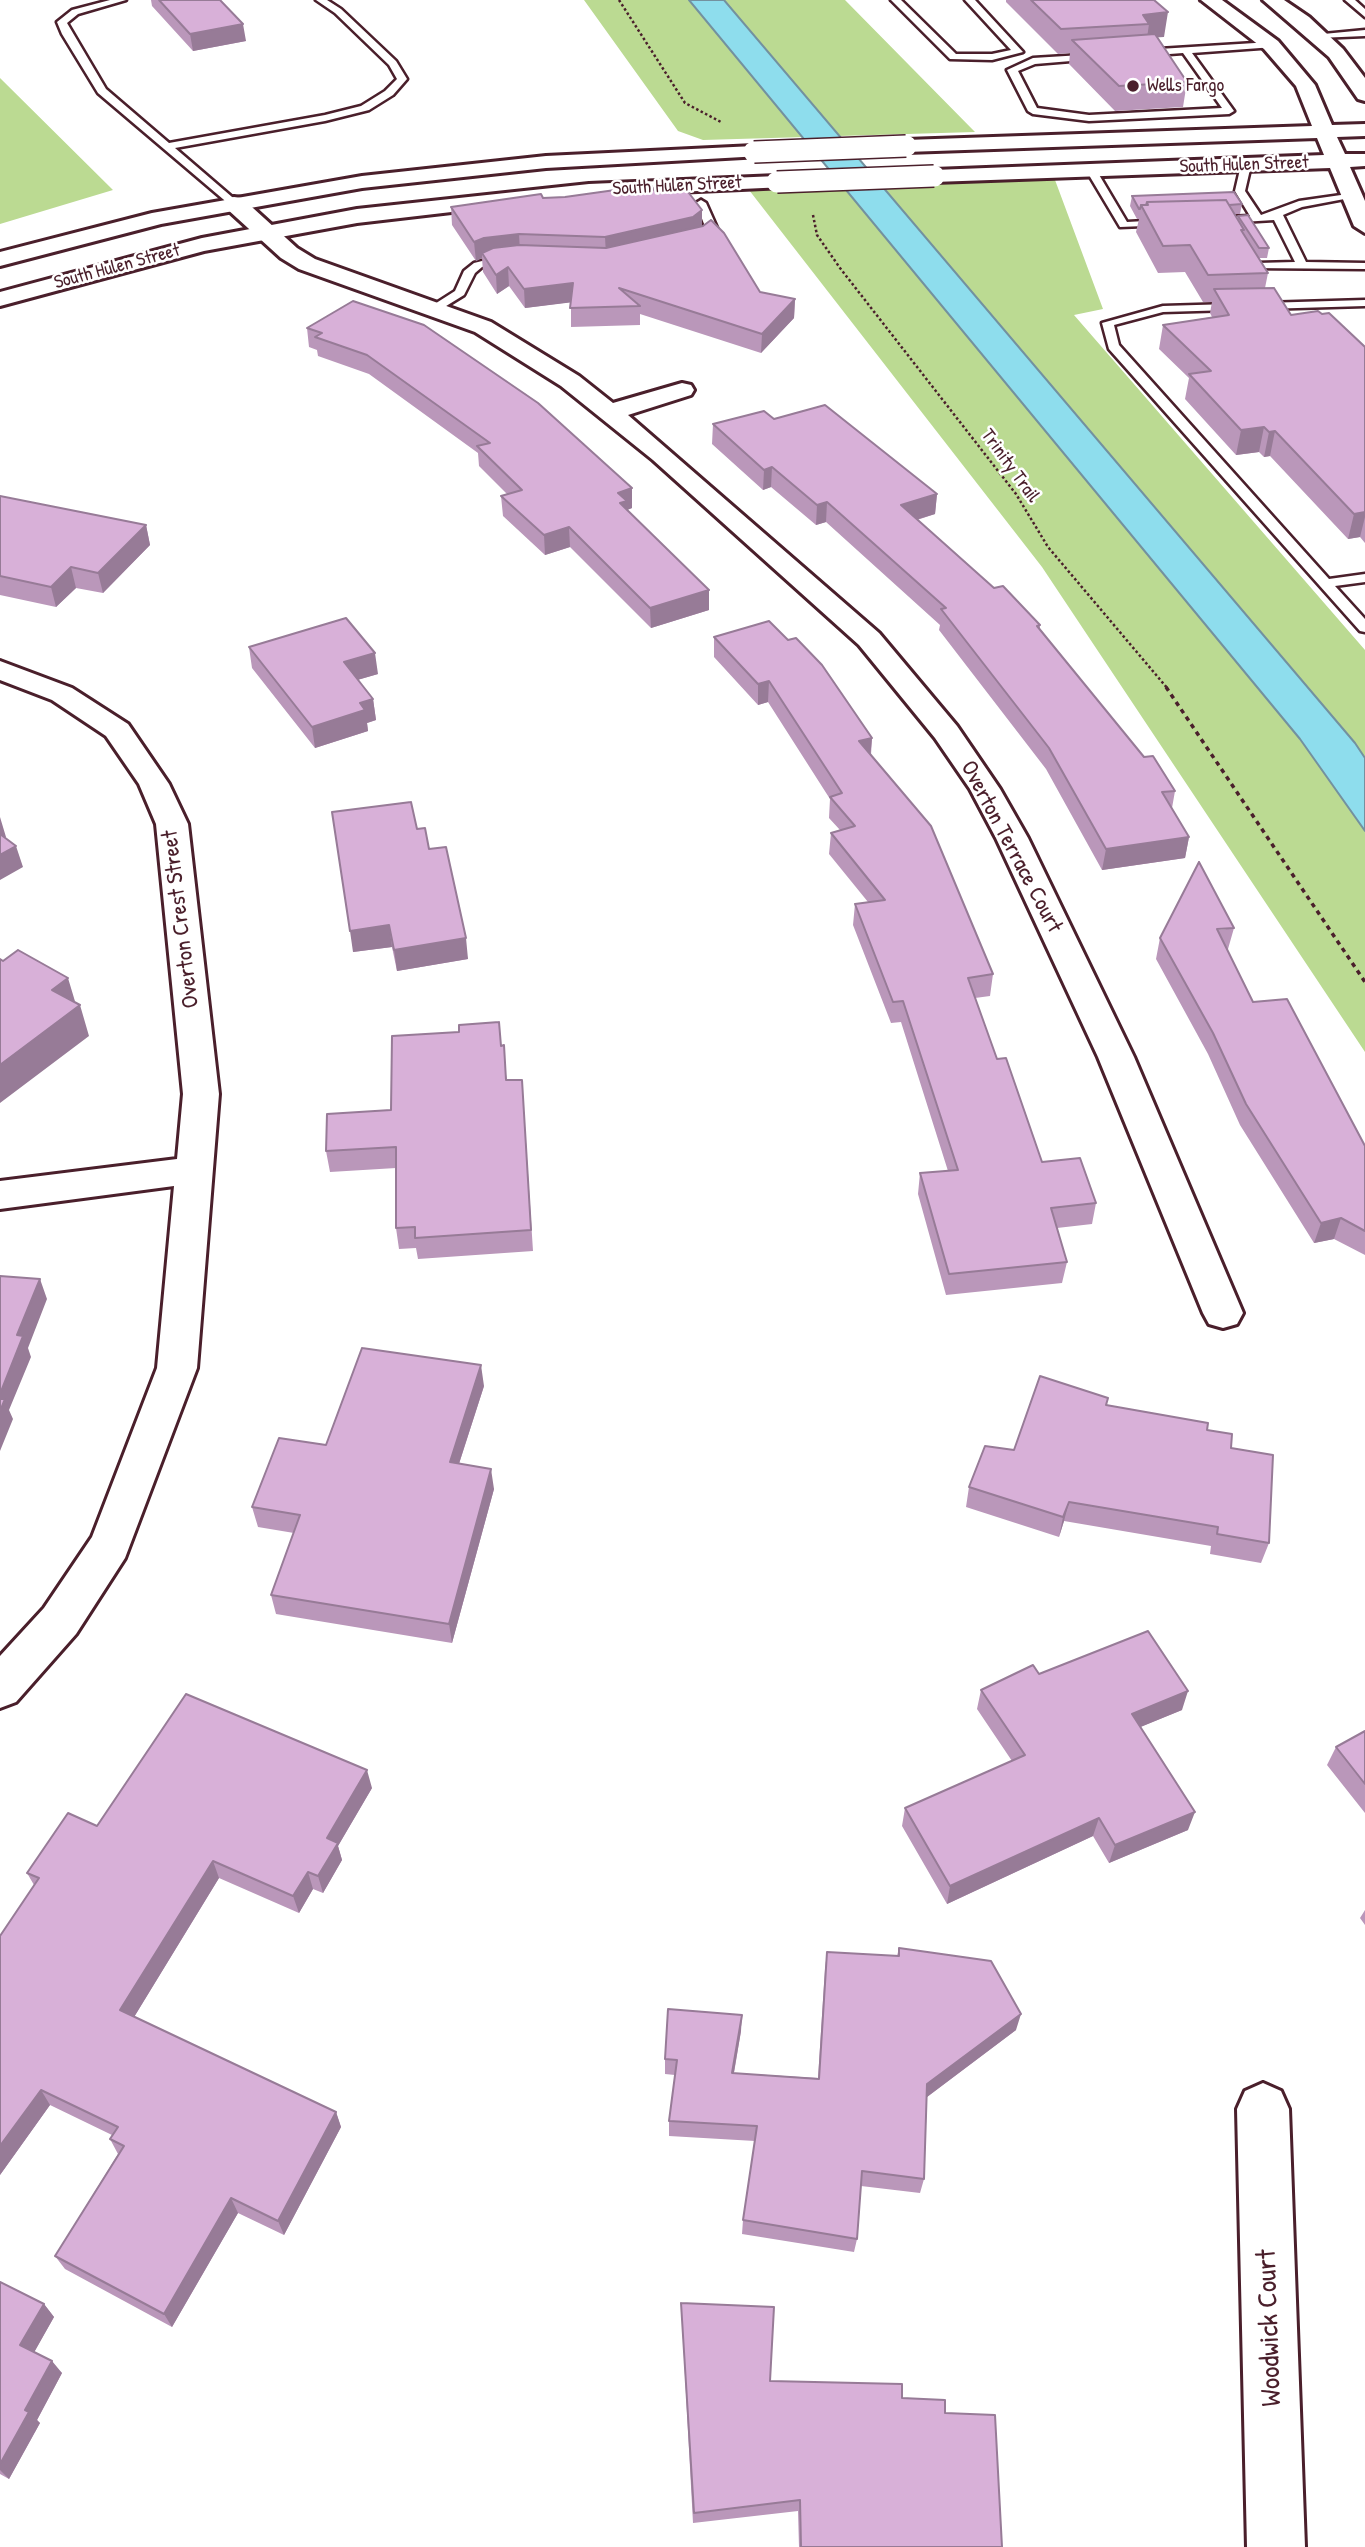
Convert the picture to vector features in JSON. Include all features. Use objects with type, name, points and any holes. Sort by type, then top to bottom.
[{"type":"main road","points":[[1210,0],[1271,45],[1305,85],[1335,161],[1365,226]]},
{"type":"main road","points":[[1272,0],[1318,35],[1348,66],[1365,95]]},
{"type":"main road","name":"South Hulen Street","points":[[0,259],[137,224],[234,203],[362,182],[498,166],[754,152],[1365,130]]},
{"type":"main road","name":"South Hulen Street","points":[[0,299],[143,258],[267,231],[415,208],[527,196],[777,182],[1365,160]]},
{"type":"main road","name":"Overton Terrace Court","points":[[234,203],[289,253],[319,270],[435,309],[503,338],[570,381],[611,412],[869,639],[922,699],[977,777],[1018,850],[1116,1057],[1223,1313]]},
{"type":"main road","points":[[611,412],[682,390]]},
{"type":"main road","name":"Overton Crest Street","points":[[0,670],[62,694],[117,730],[154,784],[172,824],[201,1094],[177,1368],[110,1545],[60,1621],[0,1688]]},
{"type":"main road","points":[[0,1195],[194,1170]]},
{"type":"main road","name":"Woodwick Court","points":[[1264,2109],[1276,2547]]},
{"type":"lane","points":[[121,0],[75,12],[62,22],[102,91],[234,203]]},
{"type":"lane","points":[[167,146],[325,118],[365,108],[389,93],[402,79],[393,63],[338,11],[320,0]]},
{"type":"lane","points":[[897,0],[953,57],[992,57],[1018,52],[970,0]]},
{"type":"lane","points":[[1350,0],[1365,14]]},
{"type":"lane","points":[[1318,35],[1365,33]]},
{"type":"lane","points":[[1130,54],[1271,45]]},
{"type":"lane","points":[[1102,56],[1033,61],[1012,70],[1033,111],[1089,118],[1229,111],[1185,50]]},
{"type":"lane","points":[[1089,118],[1101,139]]},
{"type":"lane","points":[[1246,165],[1240,191],[1258,219]]},
{"type":"lane","points":[[1091,170],[1124,225],[1175,223]]},
{"type":"lane","points":[[1232,232],[1219,221],[1258,219],[1298,204],[1351,195]]},
{"type":"lane","points":[[687,243],[706,236],[712,230],[702,203]]},
{"type":"lane","points":[[1277,214],[1302,265]]},
{"type":"lane","points":[[1239,243],[1253,266],[1365,266]]},
{"type":"lane","points":[[435,309],[460,293],[470,271],[478,265],[503,258],[520,258]]},
{"type":"lane","points":[[1365,303],[1163,309],[1108,323],[1113,346],[1328,583],[1365,628]]},
{"type":"lane","points":[[1328,583],[1365,578]]},
{"type":"path","points":[[618,0],[685,103],[722,122]]},
{"type":"path","name":"Trinity Trail","points":[[813,213],[817,235],[840,268],[1016,494],[1048,547],[1173,695],[1365,982]]},
{"type":"green space","points":[[584,0],[845,0],[975,132],[703,140],[678,131]]},
{"type":"green space","points":[[0,78],[113,190],[0,224]]},
{"type":"green space","points":[[1055,180],[1103,309],[1074,315],[1365,650],[1365,1052],[1042,567],[749,190]]},
{"type":"water","points":[[689,0],[724,0],[1355,743],[1365,758],[1365,831],[1300,739]]},
{"type":"building","points":[[159,0],[220,0],[243,24],[190,34]]},
{"type":"building","points":[[1031,0],[1154,0],[1168,12],[1143,15],[1149,24],[1061,29]]},
{"type":"building","points":[[1155,34],[1187,82],[1119,86],[1072,40]]},
{"type":"building","points":[[651,185],[656,193],[685,188],[702,210],[693,217],[605,237],[519,234],[484,238],[474,242],[451,207],[541,194],[543,198],[565,197]]},
{"type":"building","points":[[1234,192],[1242,204],[1229,205],[1226,200],[1147,202],[1139,209],[1132,196]]},
{"type":"building","points":[[1226,200],[1268,273],[1208,275],[1190,245],[1163,246],[1141,205],[1148,205],[1147,202]]},
{"type":"building","points":[[1248,215],[1269,248],[1259,248],[1238,216]]},
{"type":"building","points":[[711,220],[724,233],[760,292],[795,299],[762,334],[619,288],[640,306],[570,308],[573,283],[524,289],[508,267],[496,275],[482,253],[493,248],[519,245],[606,248],[703,226]]},
{"type":"building","points":[[1274,288],[1291,315],[1318,311],[1322,314],[1329,313],[1365,347],[1365,512],[1354,514],[1275,431],[1269,432],[1264,427],[1241,430],[1189,374],[1211,371],[1163,325],[1229,315],[1214,289]]},
{"type":"building","points":[[353,301],[424,325],[538,403],[632,488],[618,493],[627,501],[620,503],[709,590],[650,608],[569,527],[544,535],[501,496],[522,490],[477,446],[490,443],[367,355],[315,337],[322,333],[307,328]]},
{"type":"building","points":[[825,405],[937,494],[901,505],[994,588],[1003,586],[1040,625],[1037,626],[1144,757],[1153,756],[1175,791],[1162,792],[1189,837],[1106,849],[1049,748],[941,609],[946,608],[827,502],[817,505],[772,467],[764,470],[713,424],[764,411],[774,419]]},
{"type":"building","points":[[0,496],[146,525],[98,573],[71,567],[51,587],[0,576]]},
{"type":"building","points":[[346,618],[375,653],[344,662],[373,699],[360,703],[365,710],[312,727],[249,647]]},
{"type":"building","points":[[769,621],[788,640],[796,638],[822,665],[872,738],[859,741],[931,826],[993,974],[968,978],[997,1059],[1006,1058],[1042,1162],[1080,1158],[1096,1203],[1051,1208],[1067,1262],[949,1274],[920,1173],[958,1170],[903,1001],[893,1002],[855,904],[885,900],[831,833],[855,826],[830,797],[842,793],[769,681],[758,684],[714,637]]},
{"type":"building","points":[[411,802],[417,829],[425,828],[429,849],[446,847],[466,938],[394,950],[389,925],[350,931],[332,812]]},
{"type":"building","points":[[0,834],[16,846],[0,855]]},
{"type":"building","points":[[1199,862],[1234,928],[1217,929],[1253,1002],[1287,999],[1365,1146],[1365,1231],[1341,1218],[1321,1223],[1246,1104],[1213,1033],[1160,938]]},
{"type":"building","points":[[18,950],[68,978],[52,990],[80,1005],[0,1065],[0,959],[3,961]]},
{"type":"building","points":[[499,1022],[501,1046],[504,1045],[506,1080],[522,1080],[531,1230],[415,1238],[415,1227],[396,1228],[396,1147],[326,1151],[327,1114],[391,1110],[392,1036],[459,1032],[459,1025]]},
{"type":"building","points":[[0,1276],[40,1279],[17,1335],[23,1336],[0,1394]]},
{"type":"building","points":[[362,1348],[481,1365],[450,1462],[491,1469],[449,1624],[271,1595],[300,1515],[252,1507],[279,1438],[326,1445]]},
{"type":"building","points":[[1040,1376],[1108,1398],[1106,1405],[1208,1423],[1207,1430],[1232,1434],[1231,1448],[1273,1455],[1269,1543],[1217,1534],[1218,1527],[1069,1502],[1063,1517],[969,1487],[985,1446],[1014,1450]]},
{"type":"building","points":[[1148,1631],[1188,1691],[1132,1714],[1195,1812],[1115,1845],[1099,1818],[950,1886],[905,1808],[1025,1755],[981,1690],[1033,1665],[1039,1674]]},
{"type":"building","points":[[186,1694],[367,1770],[327,1838],[338,1843],[318,1876],[308,1872],[293,1896],[213,1861],[120,2010],[336,2112],[278,2221],[231,2198],[164,2314],[55,2256],[124,2146],[110,2139],[118,2127],[41,2090],[0,2146],[0,1936],[39,1878],[27,1873],[68,1813],[97,1826]]},
{"type":"building","points":[[1365,1731],[1365,1784],[1336,1747]]},
{"type":"building","points":[[899,1948],[991,1961],[1021,2014],[927,2084],[924,2179],[862,2171],[857,2239],[743,2220],[757,2126],[669,2121],[677,2060],[665,2059],[668,2009],[742,2015],[732,2073],[819,2079],[827,1952],[899,1956]]},
{"type":"building","points":[[0,2282],[44,2304],[20,2345],[52,2361],[25,2410],[29,2412],[0,2464]]},
{"type":"building","points":[[681,2303],[774,2307],[770,2381],[902,2384],[902,2398],[945,2400],[945,2413],[995,2415],[1002,2547],[801,2547],[800,2500],[694,2513]]},
{"type":"place","name":"Wells Fargo","points":[[1133,86]]}]
